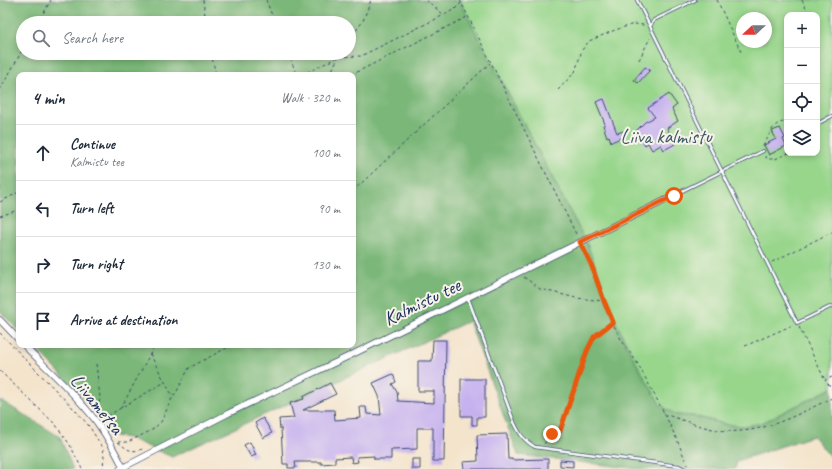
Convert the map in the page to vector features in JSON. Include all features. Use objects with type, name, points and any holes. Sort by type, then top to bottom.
[{"type":"street","name":"Kalmistu tee","points":[[122,468],[229,413],[468,298],[674,196]]},
{"type":"street","points":[[0,320],[16,337]]},
{"type":"street","name":"Liivametsa","points":[[27,348],[78,400],[97,423],[111,444],[122,468]]},
{"type":"lane","points":[[637,0],[797,323],[832,306]]},
{"type":"lane","points":[[650,26],[654,20],[695,0]]},
{"type":"lane","points":[[820,122],[832,116]]},
{"type":"lane","points":[[674,196],[763,151]]},
{"type":"lane","points":[[468,298],[519,434],[527,443],[535,447],[679,466],[685,469]]},
{"type":"path","points":[[42,16],[51,0]]},
{"type":"path","points":[[203,0],[205,16]]},
{"type":"path","points":[[266,0],[273,16]]},
{"type":"path","points":[[356,30],[363,21],[371,0]]},
{"type":"path","points":[[426,0],[444,15]]},
{"type":"path","points":[[460,0],[591,264],[604,301],[617,331],[638,366],[681,447],[688,469]]},
{"type":"path","points":[[356,56],[361,56],[444,15],[462,4],[464,0]]},
{"type":"path","points":[[717,0],[742,54]]},
{"type":"path","points":[[802,0],[808,12]]},
{"type":"path","points":[[356,72],[468,16]]},
{"type":"path","points":[[558,90],[575,72],[582,50],[589,41],[634,24],[650,26]]},
{"type":"path","points":[[639,60],[652,32]]},
{"type":"path","points":[[0,90],[17,60]]},
{"type":"path","points":[[213,60],[215,72]]},
{"type":"path","points":[[291,60],[296,72]]},
{"type":"path","points":[[308,72],[332,60]]},
{"type":"path","points":[[331,72],[337,60]]},
{"type":"path","points":[[356,188],[491,62]]},
{"type":"path","points":[[784,122],[775,124],[762,148],[767,159],[775,159],[784,155]]},
{"type":"path","points":[[0,202],[16,194]]},
{"type":"path","points":[[0,216],[16,212]]},
{"type":"path","points":[[768,264],[832,232]]},
{"type":"path","points":[[518,273],[540,289],[576,298],[604,301]]},
{"type":"path","points":[[543,448],[545,442],[552,434],[560,431],[587,351],[594,337],[613,322]]},
{"type":"path","points":[[745,346],[797,323],[825,380],[832,389]]},
{"type":"path","points":[[0,333],[89,426],[103,448],[103,469]]},
{"type":"path","points":[[120,408],[153,348]]},
{"type":"path","points":[[103,448],[118,442],[128,442],[152,430],[161,422],[172,396],[176,393],[189,368],[226,348]]},
{"type":"path","points":[[150,354],[172,396]]},
{"type":"path","points":[[96,364],[100,397],[97,423]]},
{"type":"path","points":[[0,371],[56,425],[70,445],[82,469]]},
{"type":"path","points":[[825,380],[832,377]]},
{"type":"path","points":[[97,423],[165,382]]},
{"type":"path","points":[[664,414],[699,425],[725,431],[758,429],[786,420],[832,398]]},
{"type":"path","points":[[118,442],[130,451],[145,449],[150,453]]},
{"type":"green space","points":[[0,0],[459,0],[587,244],[615,320],[630,352],[661,406],[677,415],[693,416],[729,425],[746,426],[762,423],[832,388],[832,459],[813,436],[737,461],[735,469],[640,469],[518,455],[469,321],[172,457],[129,438],[115,436],[97,412],[36,348],[356,348],[356,72],[16,72],[16,328],[0,311]]},
{"type":"green space","name":"Liiva kalmistu","points":[[459,0],[832,0],[832,388],[762,423],[746,426],[729,425],[693,416],[677,415],[661,406],[630,352],[615,320],[587,244]]},
{"type":"green space","points":[[0,400],[60,437],[73,469],[0,469]]},
{"type":"building","points":[[645,67],[650,70],[638,83],[634,80]]},
{"type":"building","points":[[669,94],[677,105],[672,109],[678,121],[667,128],[675,144],[664,150],[661,145],[652,150],[648,143],[645,145],[635,132],[645,122],[655,117],[648,108]]},
{"type":"building","points":[[604,99],[617,133],[624,131],[626,136],[611,142],[609,136],[607,137],[603,125],[605,124],[596,102]]},
{"type":"building","points":[[780,128],[784,136],[784,147],[769,155],[764,145],[776,139],[772,131]]},
{"type":"building","points":[[433,340],[446,340],[444,461],[433,461],[433,428],[417,428],[417,449],[391,450],[391,459],[374,459],[374,456],[357,457],[358,462],[352,463],[351,457],[335,458],[335,463],[321,464],[321,462],[295,462],[296,468],[288,468],[288,464],[283,464],[279,419],[294,418],[290,403],[304,399],[303,397],[330,383],[336,394],[303,410],[334,410],[335,420],[361,418],[360,407],[366,407],[367,414],[381,415],[379,396],[373,383],[393,374],[396,382],[392,384],[397,392],[398,401],[434,403],[434,391],[418,391],[418,361],[432,361]]},
{"type":"building","points":[[461,379],[485,379],[485,417],[477,417],[477,425],[472,425],[472,416],[461,416]]},
{"type":"building","points":[[263,418],[272,433],[263,438],[255,423]]},
{"type":"building","points":[[507,434],[508,459],[548,459],[548,469],[464,469],[463,462],[478,461],[477,435]]},
{"type":"building","points":[[250,442],[256,455],[251,457],[244,445]]},
{"type":"building","points":[[412,459],[420,459],[420,469],[412,469]]},
{"type":"building","points":[[560,460],[573,461],[573,467],[560,466]]},
{"type":"route","points":[[552,434],[560,431],[587,351],[594,337],[613,322],[591,264],[580,242],[674,196]]}]
